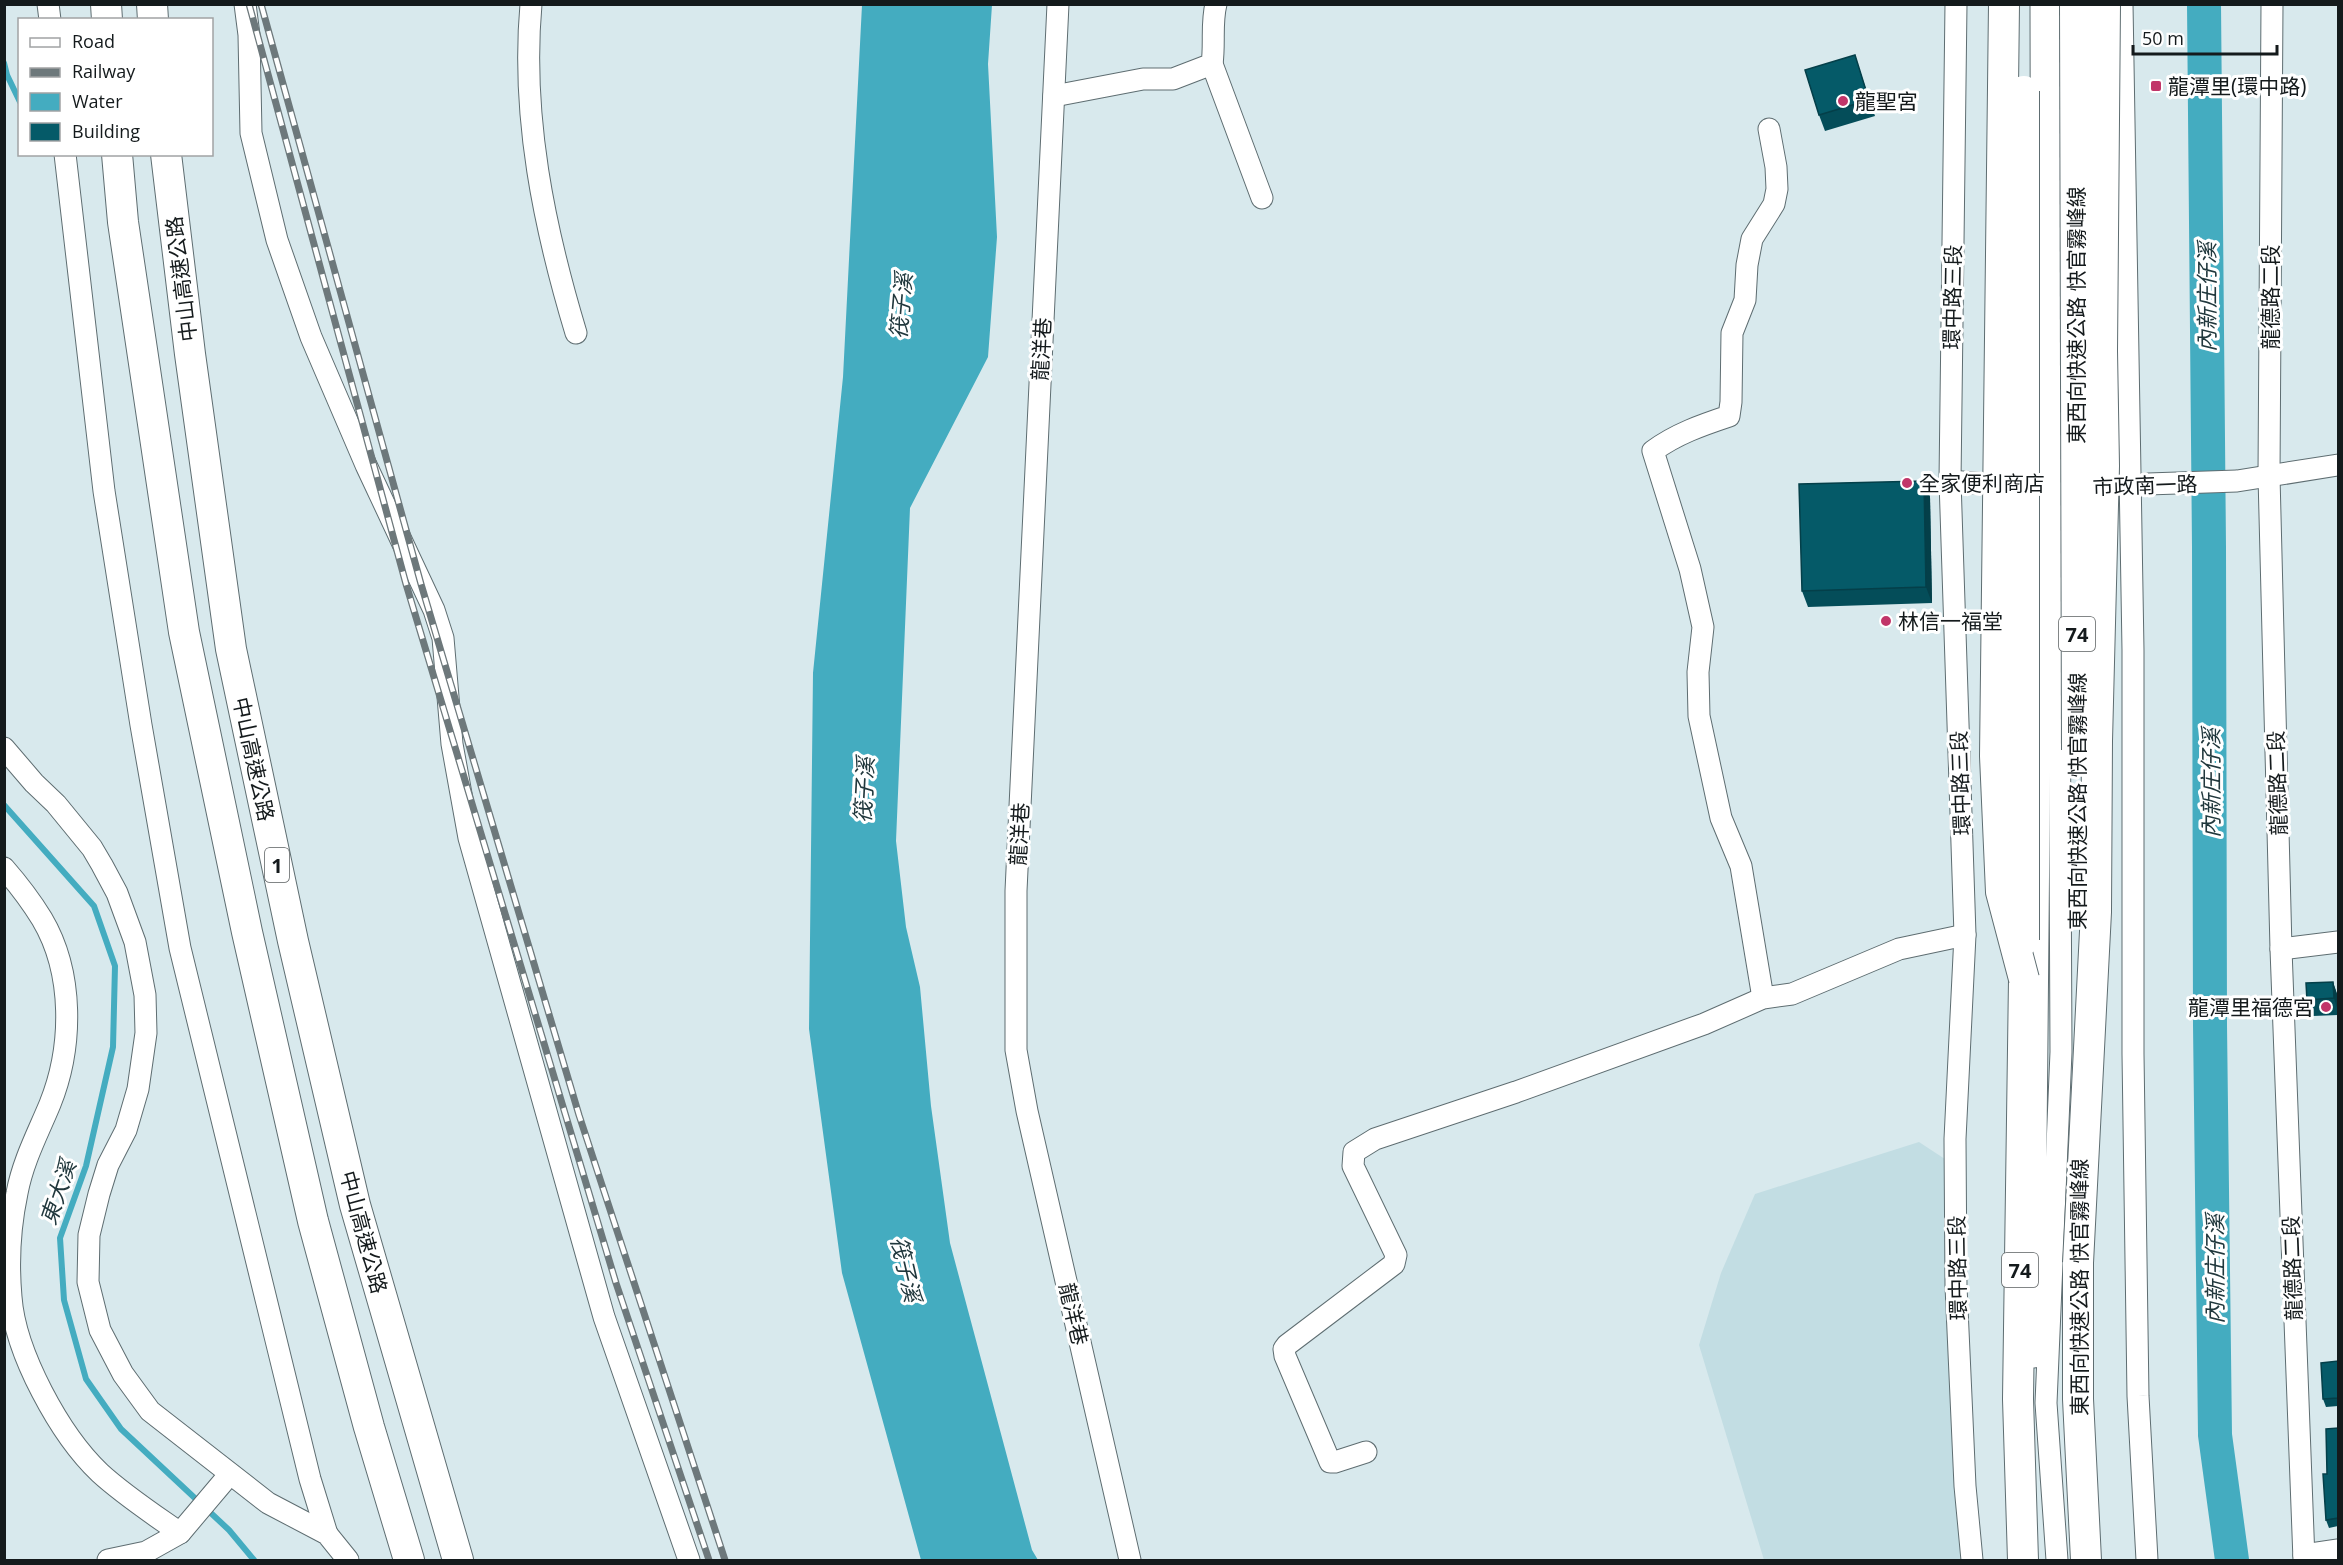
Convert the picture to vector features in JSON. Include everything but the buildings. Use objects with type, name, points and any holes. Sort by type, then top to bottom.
[{"type":"highway","points":[[2004,4],[1995,756],[2001,892],[2024,979]]},
{"type":"highway","name":"74","points":[[2024,4],[2024,979],[2018,1399],[2024,1560]]},
{"type":"highway","name":"東西向快速公路 快官霧峰線","points":[[2075,4],[2078,1399],[2086,1560]]},
{"type":"highway","points":[[2078,1263],[2096,912],[2097,741],[2104,466],[2102,351],[2105,4]]},
{"type":"highway","name":"中山高速公路","points":[[117,156],[123,222],[184,632],[208,748],[247,932],[313,1221],[369,1427],[409,1560]]},
{"type":"highway","name":"中山高速公路","points":[[166,156],[192,366],[231,649],[293,941],[355,1204],[458,1560]]},
{"type":"highway","points":[[425,1452],[480,1560]]},
{"type":"street","points":[[245,4],[249,35],[251,133],[277,240],[311,338],[366,465],[434,610],[443,638],[452,744],[478,869],[604,1317],[689,1560]]},
{"type":"street","points":[[531,4],[528,45],[529,84],[543,204],[558,273],[576,333]]},
{"type":"street","name":"龍洋巷","points":[[1058,4],[1016,891],[1016,1050],[1027,1111],[1130,1560]]},
{"type":"street","points":[[1216,4],[1213,18],[1215,44],[1212,64],[1262,198]]},
{"type":"street","name":"環中路三段","points":[[1956,4],[1950,481],[1965,935],[1954,1139],[1965,1486],[1972,1560]]},
{"type":"street","points":[[2041,4],[2061,1052],[2046,1403],[2057,1560]]},
{"type":"street","points":[[2044,1560],[2033,1407],[2050,489],[2056,4]]},
{"type":"street","points":[[2122,4],[2130,484],[2133,1066],[2138,1396],[2147,1560]]},
{"type":"street","name":"龍德路二段","points":[[2272,4],[2269,476],[2281,949],[2304,1558]]},
{"type":"street","points":[[1054,96],[1143,79],[1173,79],[1212,64]]},
{"type":"street","points":[[1763,998],[1741,866],[1721,819],[1699,716],[1698,672],[1703,627],[1690,569],[1653,451],[1667,440],[1698,426],[1729,416],[1732,333],[1744,300],[1752,239],[1774,204],[1776,167],[1769,129]]},
{"type":"street","points":[[65,156],[104,491],[141,725],[180,948],[310,1479],[327,1534],[348,1560]]},
{"type":"street","name":"市政南一路","points":[[1950,481],[2050,489],[2237,481],[2338,465]]},
{"type":"street","points":[[4,747],[34,783],[56,804],[92,848],[102,865],[117,893],[135,942],[145,995],[146,1033],[138,1089],[126,1130],[108,1165],[89,1235],[88,1282],[100,1329],[123,1374],[150,1411],[229,1475],[268,1503],[327,1534]]},
{"type":"street","points":[[4,868],[22,888],[43,921],[59,958],[67,1009],[63,1064],[50,1103],[30,1146],[17,1192],[10,1260],[11,1299],[17,1328],[42,1391],[71,1439],[99,1472],[180,1533]]},
{"type":"street","points":[[1366,1452],[1330,1462],[1284,1349],[1394,1264],[1396,1255],[1353,1166],[1354,1152],[1375,1139],[1516,1092],[1704,1024],[1763,998],[1792,994],[1899,949],[1965,935]]},
{"type":"street","points":[[2281,949],[2338,942]]},
{"type":"street","points":[[108,1560],[146,1552],[180,1533],[229,1475]]},
{"type":"street","points":[[2304,1558],[2338,1550]]},
{"type":"shaded area","points":[[1919,1142],[1954,1165],[1967,1560],[1764,1560],[1699,1345],[1721,1273],[1755,1194]]},
{"type":"water","name":"筏子溪","points":[[862,5],[992,5],[988,64],[997,237],[988,357],[910,508],[896,841],[906,927],[920,987],[931,1106],[950,1243],[1032,1550],[1038,1560],[921,1560],[842,1273],[809,1029],[813,673],[843,377]]},
{"type":"waterway","name":"內新庄仔溪","points":[[2204,4],[2209,547],[2210,1025],[2215,1435],[2232,1560]]},
{"type":"waterway","points":[[4,63],[18,98]]},
{"type":"waterway","name":"東大溪","points":[[4,805],[94,906],[115,966],[113,1047],[86,1166],[60,1238],[64,1300],[86,1379],[121,1429],[229,1530],[254,1560]]},
{"type":"railway","points":[[249,4],[406,584],[616,1283],[709,1560]]},
{"type":"railway","points":[[261,4],[421,584],[579,1115],[725,1560]]},
{"type":"place","name":"龍潭里(環中路)","points":[[2156,86]]},
{"type":"place","name":"龍聖宮","points":[[1843,101]]},
{"type":"place","name":"全家便利商店","points":[[1907,483]]},
{"type":"place","name":"林信一福堂","points":[[1886,621]]},
{"type":"place","name":"龍潭里福德宮","points":[[2326,1007]]}]
